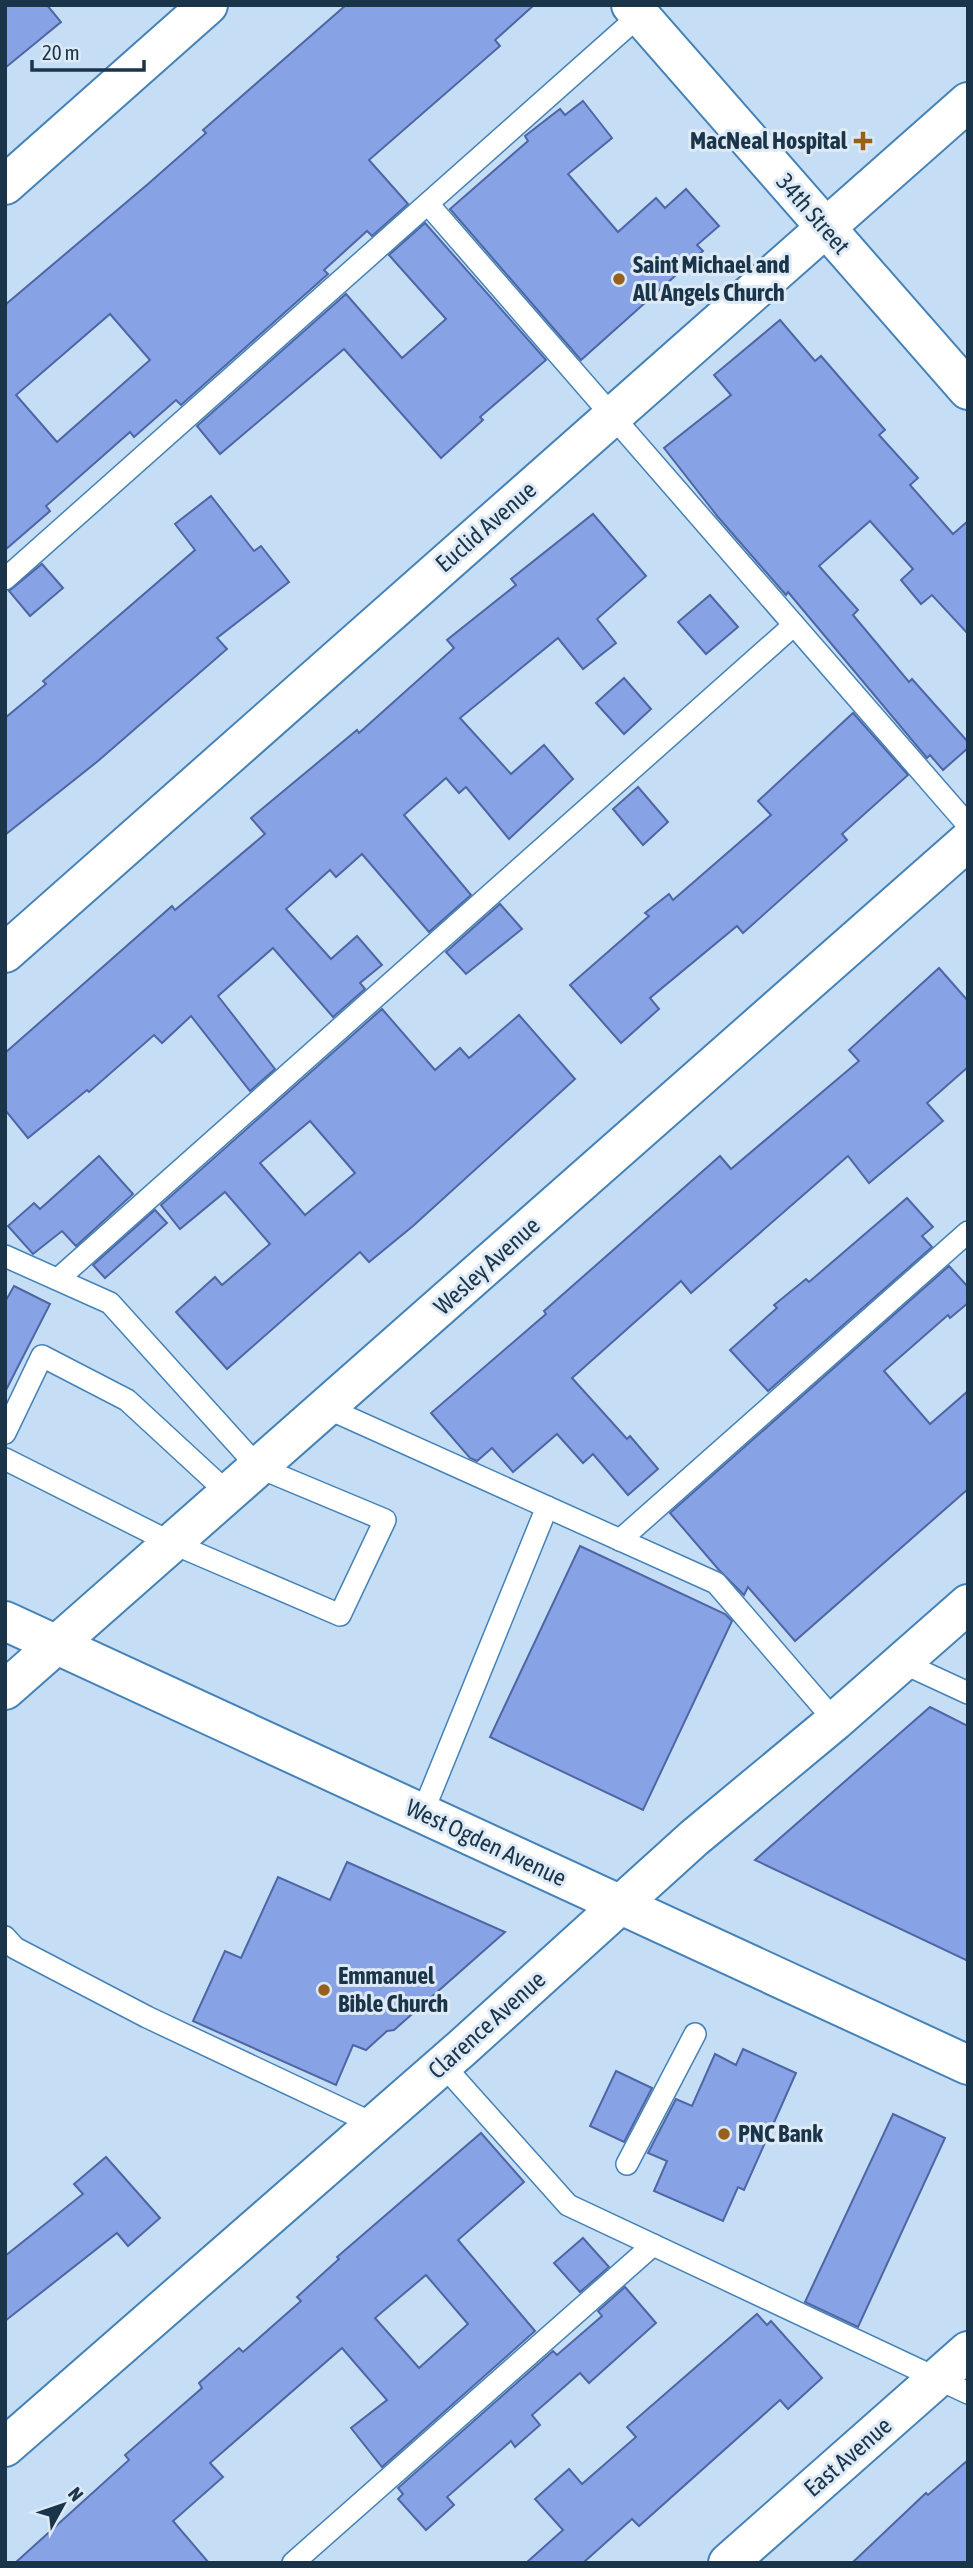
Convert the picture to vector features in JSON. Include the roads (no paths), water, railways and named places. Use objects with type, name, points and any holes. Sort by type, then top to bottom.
[{"type":"street","points":[[5,185],[208,5]]},
{"type":"street","name":"34th Street","points":[[636,10],[968,390]]},
{"type":"street","name":"Euclid Avenue","points":[[5,953],[968,102]]},
{"type":"street","name":"Wesley Avenue","points":[[5,1690],[968,841]]},
{"type":"street","name":"Clarence Avenue","points":[[5,2447],[443,2065],[694,1838],[835,1721],[968,1604]]},
{"type":"street","name":"West Ogden Avenue","points":[[5,1621],[968,2065]]},
{"type":"street","name":"East Avenue","points":[[728,2563],[952,2386],[968,2351]]},
{"type":"lane","points":[[5,579],[428,204],[636,10]]},
{"type":"lane","points":[[428,204],[968,825]]},
{"type":"lane","points":[[58,1279],[794,625]]},
{"type":"lane","points":[[620,1540],[968,1232]]},
{"type":"lane","points":[[5,1256],[110,1303],[258,1466],[385,1520],[340,1615],[172,1543],[5,1459]]},
{"type":"lane","points":[[5,1433],[42,1356],[127,1400],[229,1493]]},
{"type":"lane","points":[[327,1408],[716,1583],[835,1721]]},
{"type":"lane","points":[[422,1814],[547,1507]]},
{"type":"lane","points":[[901,1662],[968,1693]]},
{"type":"lane","points":[[5,1937],[15,1948],[146,2017],[374,2124]]},
{"type":"lane","points":[[626,2165],[695,2034]]},
{"type":"lane","points":[[443,2065],[568,2205],[952,2386]]},
{"type":"lane","points":[[293,2563],[653,2245]]},
{"type":"place","name":"MacNeal Hospital","points":[[863,141]]},
{"type":"place","name":"Saint Michael and All Angels Church","points":[[619,279]]},
{"type":"place","name":"Emmanuel Bible Church","points":[[324,1990]]},
{"type":"place","name":"PNC Bank","points":[[724,2134]]}]
